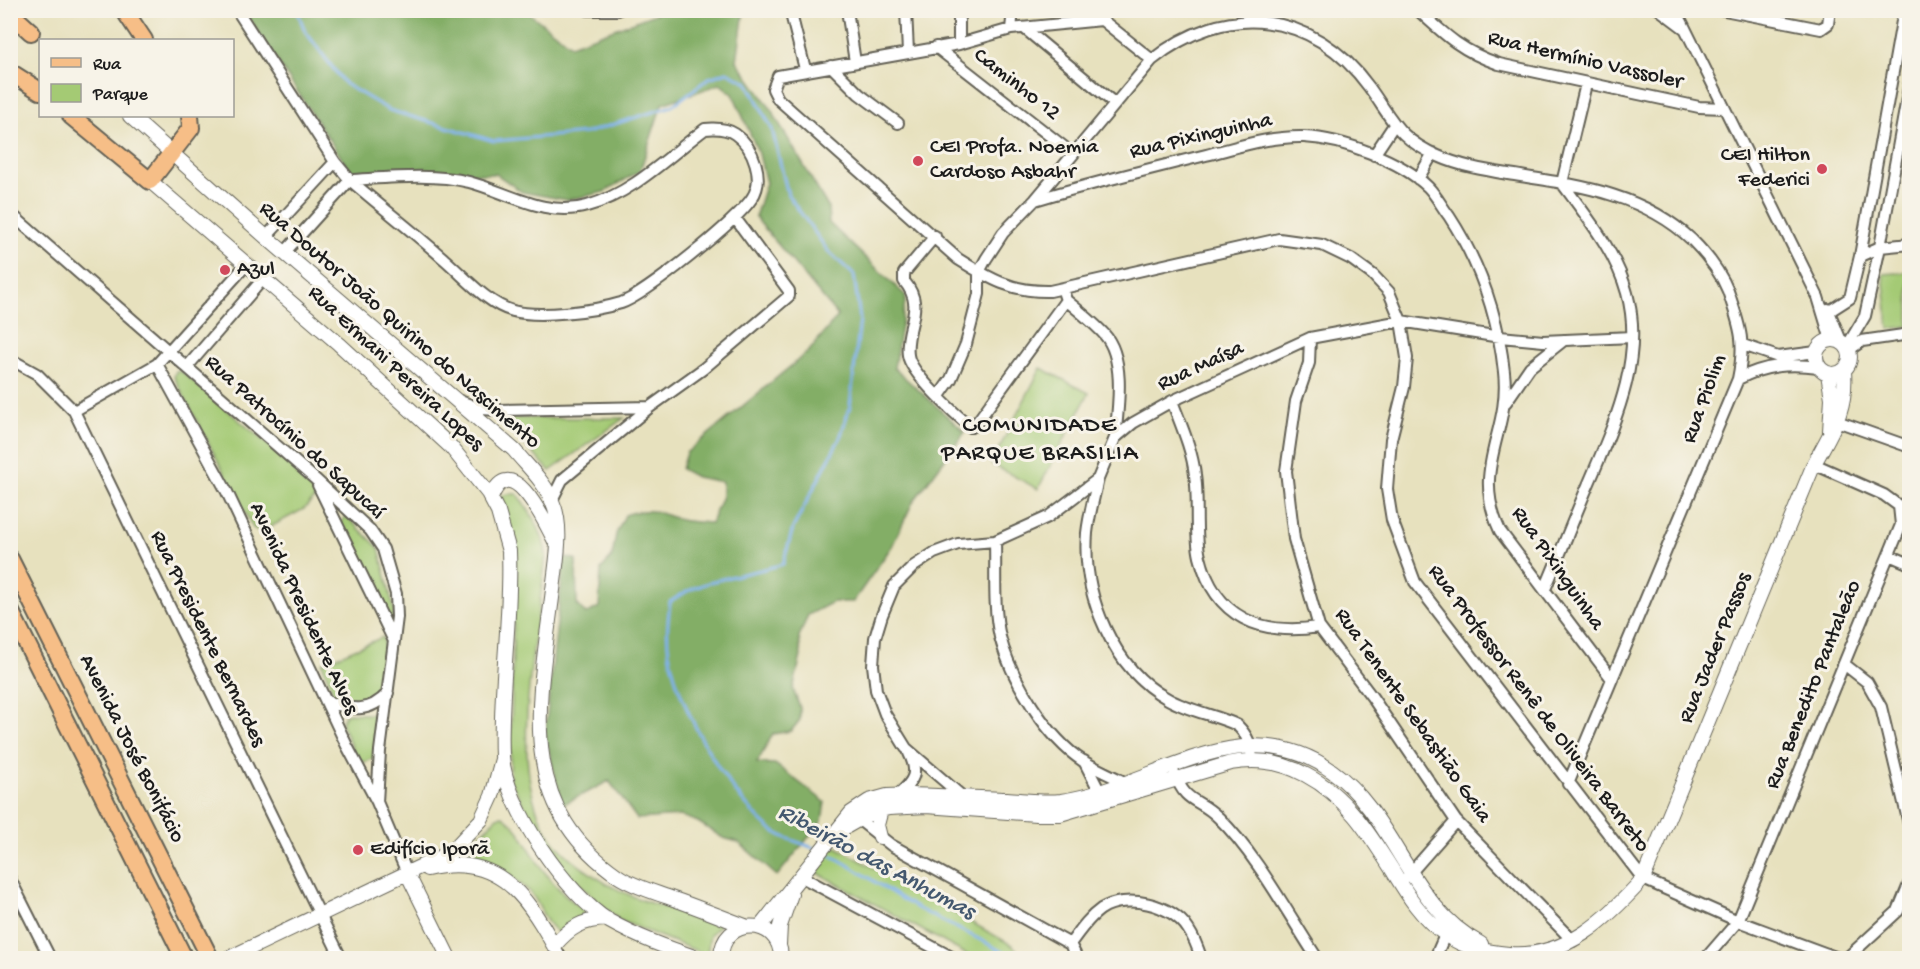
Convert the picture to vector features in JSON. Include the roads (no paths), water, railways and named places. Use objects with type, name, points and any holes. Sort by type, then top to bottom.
[{"type":"main road","points":[[124,10],[143,39]]},
{"type":"main road","points":[[10,13],[36,36]]},
{"type":"main road","points":[[10,72],[39,90]]},
{"type":"main road","name":"Rua Ermani Pereira Lopes","points":[[72,117],[150,181]]},
{"type":"main road","points":[[150,181],[191,128],[190,117]]},
{"type":"main road","name":"Avenida José Bonifácio","points":[[10,559],[210,958]]},
{"type":"main road","name":"Avenida José Bonifácio","points":[[10,610],[184,958]]},
{"type":"street","points":[[237,10],[335,162],[350,180],[480,290],[512,311],[526,313],[609,306],[635,296],[735,218],[755,191],[758,180],[752,154],[736,134],[726,129],[705,129],[613,197],[590,206],[567,210],[544,208],[469,182],[447,179],[350,180],[285,252]]},
{"type":"street","points":[[588,10],[618,10]]},
{"type":"street","points":[[790,10],[805,69],[959,44],[1011,29],[1102,20]]},
{"type":"street","points":[[848,10],[855,62]]},
{"type":"street","points":[[906,10],[908,52]]},
{"type":"street","points":[[958,10],[959,44]]},
{"type":"street","points":[[1011,29],[1013,10]]},
{"type":"street","points":[[1083,10],[1102,20],[1152,60]]},
{"type":"street","name":"Rua Piolim","points":[[1240,10],[1272,18],[1316,38],[1342,58],[1369,87],[1394,125],[1415,143],[1468,167],[1562,183],[1621,198],[1649,208],[1672,221],[1707,254],[1724,280],[1743,345],[1738,379],[1568,784]]},
{"type":"street","name":"Rua Hermínio Vassoler","points":[[1418,10],[1452,42],[1473,56],[1586,84],[1699,107],[1724,108]]},
{"type":"street","points":[[1660,10],[1684,28]]},
{"type":"street","points":[[1676,10],[1828,313],[1850,363],[1844,370],[1779,365],[1752,372],[1738,379]]},
{"type":"street","points":[[1724,10],[1821,29],[1826,27],[1830,10]]},
{"type":"street","points":[[1828,313],[1850,298],[1860,255],[1904,10]]},
{"type":"street","points":[[939,396],[951,379],[966,344],[979,294],[980,272],[1004,232],[1035,200],[1114,103],[1152,60],[1171,45],[1202,30],[1232,21],[1272,18]]},
{"type":"street","points":[[10,22],[36,36]]},
{"type":"street","points":[[1024,28],[1114,103]]},
{"type":"street","name":"Caminho 12","points":[[936,47],[1073,154]]},
{"type":"street","points":[[831,66],[860,94],[898,123]]},
{"type":"street","name":"Rua Professor Renê de Oliveira Barreto","points":[[805,69],[777,76],[772,89],[777,99],[935,236],[958,259],[1024,292],[1062,288],[1279,239],[1322,245],[1351,259],[1373,275],[1389,292],[1401,321],[1407,358],[1404,387],[1390,439],[1387,489],[1399,543],[1414,582],[1643,879],[1738,921],[1838,958]]},
{"type":"street","points":[[1842,344],[1858,330],[1866,309],[1905,130],[1910,82]]},
{"type":"street","points":[[1545,589],[1616,420],[1631,358],[1632,337],[1628,294],[1601,236],[1562,183],[1586,84]]},
{"type":"street","points":[[1887,101],[1908,105]]},
{"type":"street","name":"Rua Doutor João Quirino do Nascimento","points":[[131,117],[266,237],[514,450],[552,500],[558,545],[538,720],[541,764],[555,805],[577,840],[620,877],[640,887],[745,926],[760,927]]},
{"type":"street","points":[[1374,155],[1394,125]]},
{"type":"street","points":[[1882,133],[1905,130]]},
{"type":"street","name":"Rua Pixinguinha","points":[[1035,200],[1099,180],[1272,138],[1305,137],[1356,148],[1374,155],[1430,188],[1460,234],[1484,281],[1500,337],[1505,402],[1488,463],[1493,516],[1500,531],[1612,679]]},
{"type":"street","points":[[1418,179],[1433,153]]},
{"type":"street","points":[[266,237],[335,162]]},
{"type":"street","name":"Rua Ermani Pereira Lopes","points":[[150,181],[339,344],[451,447],[490,498],[507,537],[510,569],[502,759],[512,790],[531,833],[556,870],[607,919],[630,933],[697,958]]},
{"type":"street","name":"Rua Patrocínio do Sapucaí","points":[[10,213],[315,479],[370,530],[383,549],[396,594],[394,642],[376,802]]},
{"type":"street","points":[[552,500],[562,480],[650,407],[703,369],[789,296],[789,291],[735,218]]},
{"type":"street","points":[[935,236],[910,264],[903,278],[915,300],[907,353],[910,364],[922,381],[971,427],[975,425],[1066,300]]},
{"type":"street","points":[[1860,255],[1880,247],[1910,244]]},
{"type":"street","points":[[74,411],[157,364],[247,264]]},
{"type":"street","points":[[187,367],[263,279]]},
{"type":"street","points":[[1062,288],[1066,300],[1104,334],[1111,345],[1120,398],[1115,438]]},
{"type":"street","points":[[1850,298],[1866,309]]},
{"type":"street","name":"Rua Maísa","points":[[1251,745],[1246,733],[1237,725],[1168,700],[1136,676],[1119,655],[1090,585],[1087,533],[1098,479],[1115,438],[1133,423],[1172,401],[1310,338],[1401,321],[1500,337],[1543,341],[1632,337]]},
{"type":"street","points":[[1743,345],[1778,357],[1816,352],[1822,344],[1842,344],[1910,334]]},
{"type":"street","name":"Rua Tenente Sebastião Gaia","points":[[1310,338],[1309,363],[1296,401],[1286,471],[1293,539],[1319,627],[1372,697],[1456,821],[1573,941]]},
{"type":"street","points":[[1505,402],[1530,367],[1564,340]]},
{"type":"street","points":[[1816,352],[1832,398],[1835,420],[1910,447]]},
{"type":"street","name":"Rua Presidente Bernardes","points":[[10,359],[37,374],[74,411],[341,958]]},
{"type":"street","name":"Avenida Presidente Alves","points":[[157,364],[227,492],[376,802],[407,873]]},
{"type":"street","name":"Rua Jader Passos","points":[[1643,879],[1814,464],[1845,398],[1844,370]]},
{"type":"street","points":[[458,400],[481,409],[498,410],[650,407]]},
{"type":"street","points":[[1172,401],[1187,439],[1195,473],[1200,556],[1213,591],[1227,608],[1246,621],[1298,630],[1319,627]]},
{"type":"street","name":"Rua Benedito Pantaleão","points":[[1706,958],[1738,921],[1901,525],[1899,506],[1884,495],[1814,464]]},
{"type":"street","points":[[315,479],[394,642]]},
{"type":"street","points":[[898,795],[916,774],[906,748],[885,714],[876,690],[873,665],[875,638],[894,586],[914,566],[934,553],[958,544],[995,542],[1048,517],[1098,479]]},
{"type":"street","points":[[490,498],[495,488],[502,482],[511,481],[521,486],[558,545]]},
{"type":"street","points":[[995,542],[996,606],[1000,636],[1009,663],[1042,721],[1065,746],[1083,761],[1126,788]]},
{"type":"street","points":[[1888,555],[1910,564]]},
{"type":"street","points":[[1844,664],[1867,682],[1881,707],[1910,828]]},
{"type":"street","points":[[326,701],[344,708],[362,709],[378,704],[388,693]]},
{"type":"street","points":[[782,953],[775,938],[760,927],[833,835],[869,801],[898,795],[1060,814],[1103,796],[1174,772],[1228,749],[1251,745],[1287,749],[1335,772],[1365,802],[1406,879],[1420,912],[1445,935],[1471,947],[1499,953],[1521,954],[1538,952],[1573,941],[1601,921],[1643,879]]},
{"type":"street","points":[[1251,745],[1251,760]]},
{"type":"street","points":[[906,748],[964,803]]},
{"type":"street","points":[[229,958],[451,852],[463,842],[481,820],[492,796],[502,759]]},
{"type":"street","points":[[1174,772],[1251,760],[1284,765],[1325,785],[1354,813],[1406,879],[1432,906],[1471,938],[1499,953]]},
{"type":"street","points":[[1083,761],[1103,796]]},
{"type":"street","points":[[1174,772],[1185,796],[1214,813],[1238,838],[1317,958]]},
{"type":"street","points":[[854,817],[911,806],[964,803]]},
{"type":"street","points":[[880,837],[877,825],[881,810]]},
{"type":"street","points":[[854,817],[880,837],[1070,944],[1077,958]]},
{"type":"street","points":[[1406,879],[1456,821]]},
{"type":"street","points":[[463,842],[463,858],[467,866]]},
{"type":"street","points":[[407,873],[434,867],[467,866],[495,874],[518,889],[561,958]]},
{"type":"street","points":[[407,873],[449,958]]},
{"type":"street","points":[[782,953],[780,926],[801,878]]},
{"type":"street","points":[[801,878],[953,958]]},
{"type":"street","points":[[10,879],[50,958]]},
{"type":"street","points":[[1846,958],[1898,911],[1910,882]]},
{"type":"street","points":[[1070,944],[1100,910],[1116,902],[1131,901],[1172,913],[1188,927],[1201,958]]},
{"type":"street","points":[[554,945],[572,927],[589,920],[607,919]]},
{"type":"street","points":[[721,958],[724,942],[729,935],[745,926]]},
{"type":"street","points":[[1435,958],[1445,935]]},
{"type":"waterway","name":"Ribeirão das Anhumas","points":[[297,10],[305,31],[345,84],[389,110],[494,141],[586,133],[672,106],[709,78],[727,72],[747,82],[772,129],[788,195],[828,251],[854,275],[860,319],[850,406],[840,438],[793,528],[783,564],[710,582],[670,602],[668,646],[683,699],[720,770],[752,811],[768,827],[785,837],[818,850]]},
{"type":"waterway","name":"Ribeirão das Anhumas","points":[[824,852],[849,865],[910,904],[1012,958]]},
{"type":"place","name":"CEI Profa. Noemia Cardoso Asbahr","points":[[918,161]]},
{"type":"place","name":"CEI Hilton Federici","points":[[1822,169]]},
{"type":"place","name":"Azul","points":[[225,270]]},
{"type":"place","name":"Edifício Iporã","points":[[358,850]]},
{"type":"district","name":"COMUNIDADE PARQUE BRASILIA","points":[[1040,440]]}]
